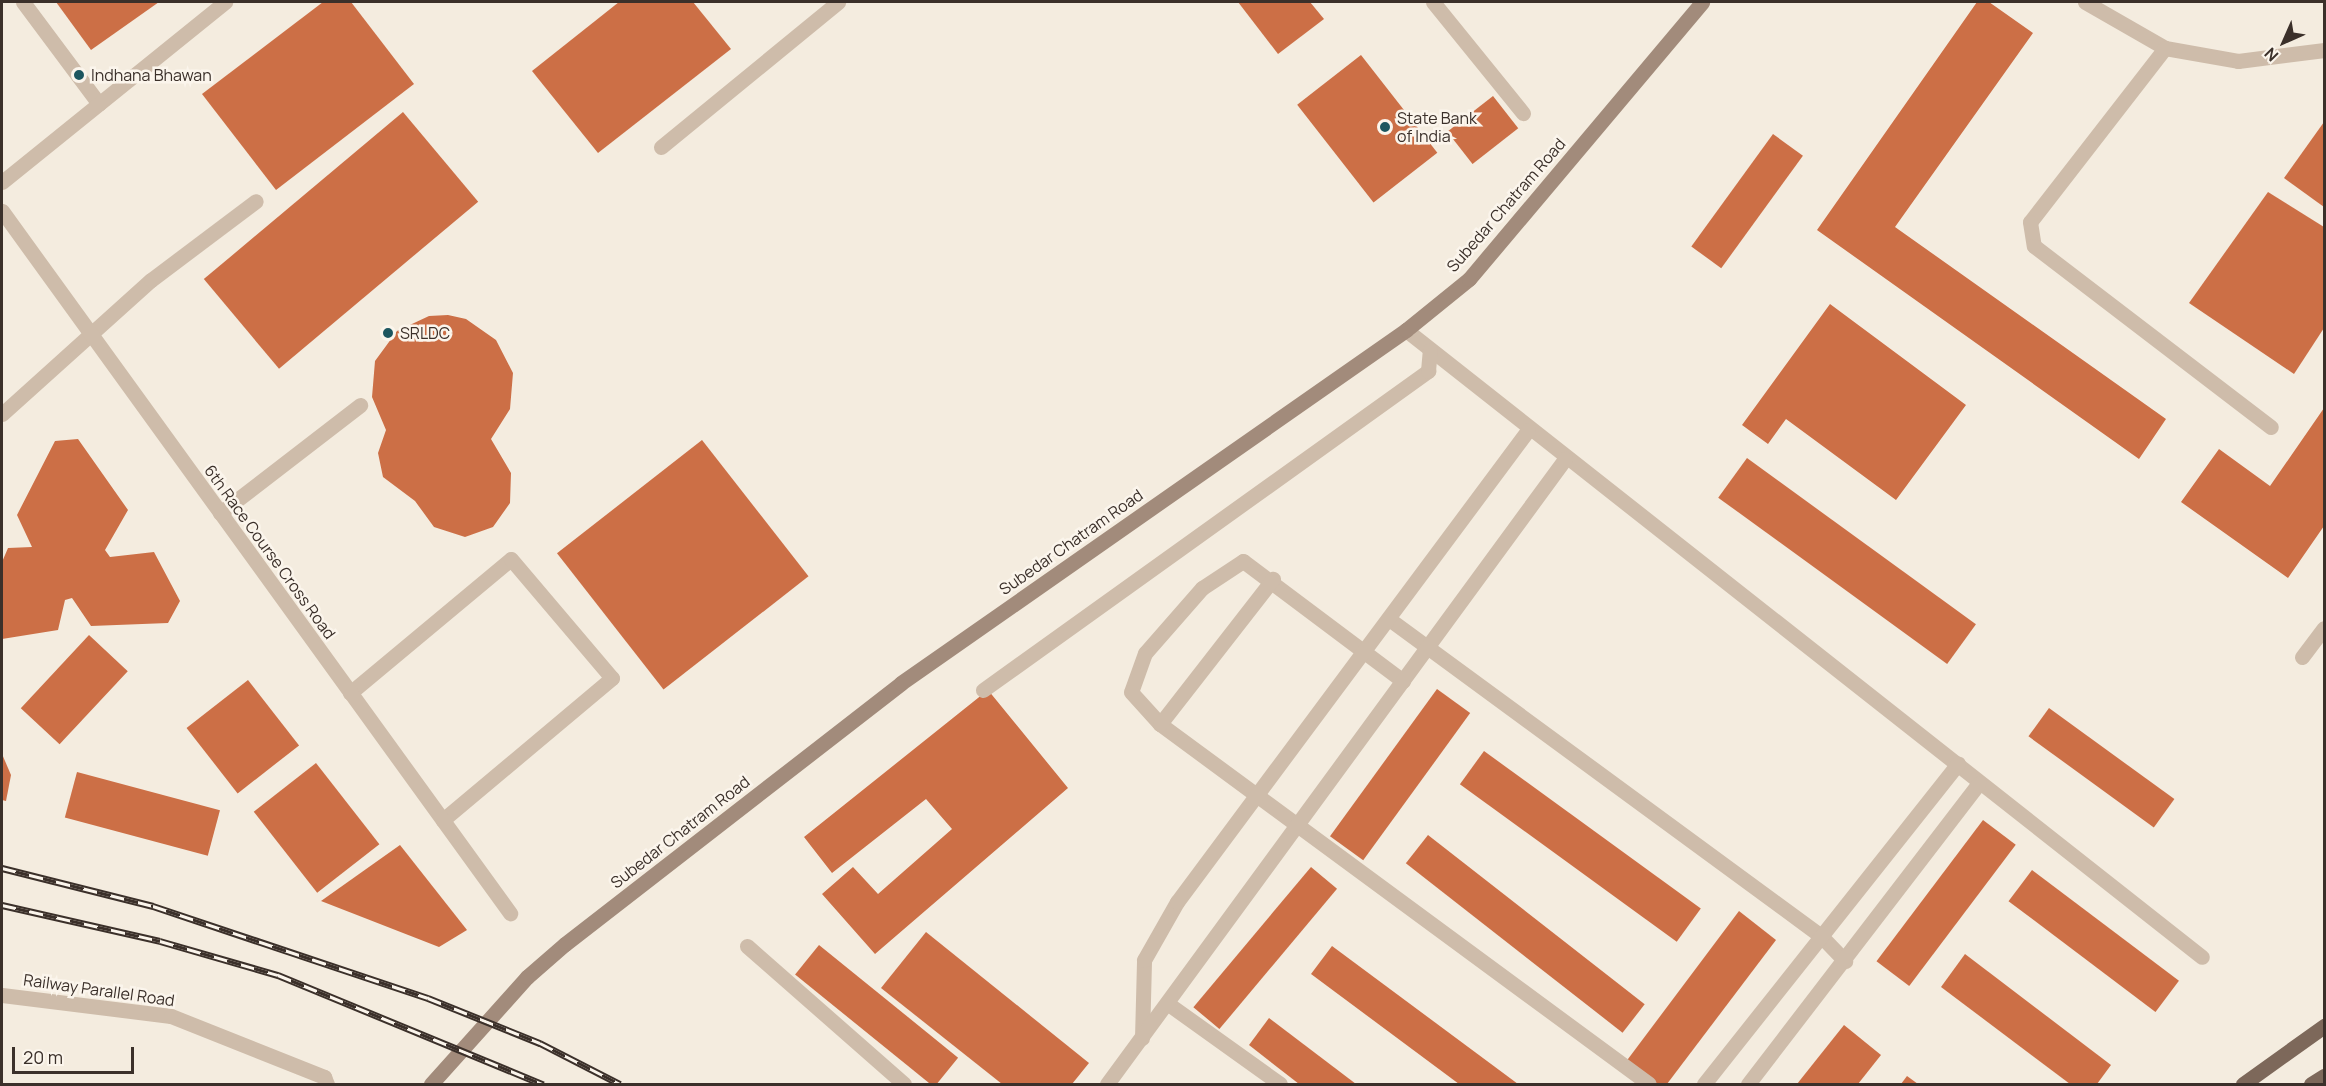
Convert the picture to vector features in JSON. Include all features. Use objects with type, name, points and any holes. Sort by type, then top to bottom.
[{"type":"main road","name":"Subedar Chatram Road","points":[[431,1084],[557,950],[854,720],[1406,330],[1469,279],[1702,2]]},
{"type":"main road","points":[[2243,1084],[2325,1026]]},
{"type":"main road","points":[[2312,1084],[2325,1076]]},
{"type":"street","points":[[23,2],[99,104]]},
{"type":"street","points":[[2,182],[225,2]]},
{"type":"street","points":[[661,147],[838,2]]},
{"type":"street","points":[[1432,2],[1523,113]]},
{"type":"street","points":[[2085,2],[2165,48],[2238,61],[2325,50]]},
{"type":"street","points":[[2165,48],[2030,222],[2034,246],[2271,427]]},
{"type":"street","points":[[2,414],[89,333],[256,201]]},
{"type":"street","name":"6th Race Course Cross Road","points":[[2,211],[510,913]]},
{"type":"street","points":[[1406,330],[1528,430],[2202,957]]},
{"type":"street","points":[[983,690],[1428,371],[1430,350]]},
{"type":"street","points":[[220,513],[360,405]]},
{"type":"street","points":[[1142,1038],[1144,960],[1177,902],[1528,430]]},
{"type":"street","points":[[1107,1084],[1565,459]]},
{"type":"street","points":[[350,693],[511,559],[612,678],[443,820]]},
{"type":"street","points":[[1403,681],[1273,579],[1243,561],[1228,567],[1145,653],[1131,692],[1160,724],[1258,793],[1649,1084]]},
{"type":"street","points":[[1160,724],[1273,579]]},
{"type":"street","points":[[1389,619],[1821,936],[1845,961]]},
{"type":"street","points":[[2302,657],[2325,628]]},
{"type":"street","points":[[1704,1084],[1958,764]]},
{"type":"street","points":[[1748,1084],[1845,961],[1979,783]]},
{"type":"street","points":[[747,946],[904,1084]]},
{"type":"street","name":"Railway Parallel Road","points":[[2,995],[171,1016],[326,1081]]},
{"type":"street","points":[[1167,1003],[1280,1084]]},
{"type":"building","points":[[56,2],[159,2],[91,50]]},
{"type":"building","points":[[323,2],[351,2],[414,84],[276,190],[202,94]]},
{"type":"building","points":[[619,2],[693,2],[731,49],[598,153],[532,71]]},
{"type":"building","points":[[1238,2],[1310,2],[1324,19],[1278,54]]},
{"type":"building","points":[[1977,2],[1989,2],[2033,33],[1895,227],[2166,419],[2139,459],[1817,230]]},
{"type":"building","points":[[1361,55],[1437,153],[1374,203],[1297,105]]},
{"type":"building","points":[[1493,96],[1518,128],[1473,164],[1447,132]]},
{"type":"building","points":[[403,112],[478,202],[279,369],[204,279]]},
{"type":"building","points":[[2324,122],[2324,207],[2284,178]]},
{"type":"building","points":[[1773,134],[1803,156],[1721,268],[1691,246]]},
{"type":"building","points":[[2268,192],[2324,227],[2324,328],[2294,374],[2189,303]]},
{"type":"building","points":[[1830,304],[1966,405],[1896,500],[1786,419],[1768,444],[1742,425]]},
{"type":"building","points":[[448,315],[466,319],[496,340],[513,373],[510,409],[491,439],[511,473],[510,503],[493,527],[465,537],[434,527],[415,501],[383,477],[378,453],[386,430],[372,397],[375,361],[397,331],[429,316]]},
{"type":"building","points":[[2324,408],[2324,526],[2288,578],[2181,502],[2219,449],[2270,486]]},
{"type":"building","points":[[78,439],[128,510],[105,550],[110,557],[154,552],[180,601],[168,623],[91,626],[72,598],[65,600],[58,630],[2,639],[2,562],[8,548],[32,547],[17,515],[55,441]]},
{"type":"building","points":[[702,440],[809,576],[664,690],[557,553]]},
{"type":"building","points":[[1747,458],[1976,624],[1947,664],[1718,498]]},
{"type":"building","points":[[89,635],[128,671],[60,744],[21,708]]},
{"type":"building","points":[[248,680],[299,745],[238,793],[187,728]]},
{"type":"building","points":[[1437,689],[1470,713],[1363,860],[1330,836]]},
{"type":"building","points":[[988,690],[1068,788],[875,954],[822,894],[853,867],[878,894],[952,829],[926,799],[832,873],[804,837]]},
{"type":"building","points":[[2049,708],[2174,799],[2154,827],[2028,736]]},
{"type":"building","points":[[1484,751],[1701,909],[1677,942],[1460,784]]},
{"type":"building","points":[[2,754],[11,775],[6,801],[2,800]]},
{"type":"building","points":[[316,763],[379,844],[317,893],[254,812]]},
{"type":"building","points":[[77,772],[220,810],[208,856],[65,817]]},
{"type":"building","points":[[1983,820],[2016,845],[1909,986],[1876,961]]},
{"type":"building","points":[[1428,835],[1645,1004],[1623,1033],[1406,863]]},
{"type":"building","points":[[400,845],[467,930],[439,947],[321,901]]},
{"type":"building","points":[[1311,867],[1337,889],[1219,1029],[1193,1007]]},
{"type":"building","points":[[2032,870],[2179,981],[2155,1012],[2009,901]]},
{"type":"building","points":[[1739,911],[1776,940],[1667,1084],[1653,1084],[1625,1063]]},
{"type":"building","points":[[926,932],[1089,1063],[1072,1084],[1002,1084],[881,988]]},
{"type":"building","points":[[819,945],[958,1058],[937,1084],[930,1084],[795,975]]},
{"type":"building","points":[[1332,946],[1518,1084],[1459,1084],[1311,974]]},
{"type":"building","points":[[1965,954],[2111,1065],[2097,1084],[2070,1084],[1941,987]]},
{"type":"building","points":[[1269,1018],[1356,1084],[1299,1084],[1249,1045]]},
{"type":"building","points":[[1844,1025],[1881,1055],[1858,1084],[1797,1084]]},
{"type":"building","points":[[1907,1076],[1918,1084],[1901,1084]]},
{"type":"railway","points":[[2,868],[153,906],[428,998],[540,1043],[620,1084]]},
{"type":"railway","points":[[2,905],[160,941],[278,975],[543,1084]]},
{"type":"place","name":"Indhana Bhawan","points":[[79,75]]},
{"type":"place","name":"State Bank of India","points":[[1385,127]]},
{"type":"place","name":"SRLDC","points":[[388,333]]}]
